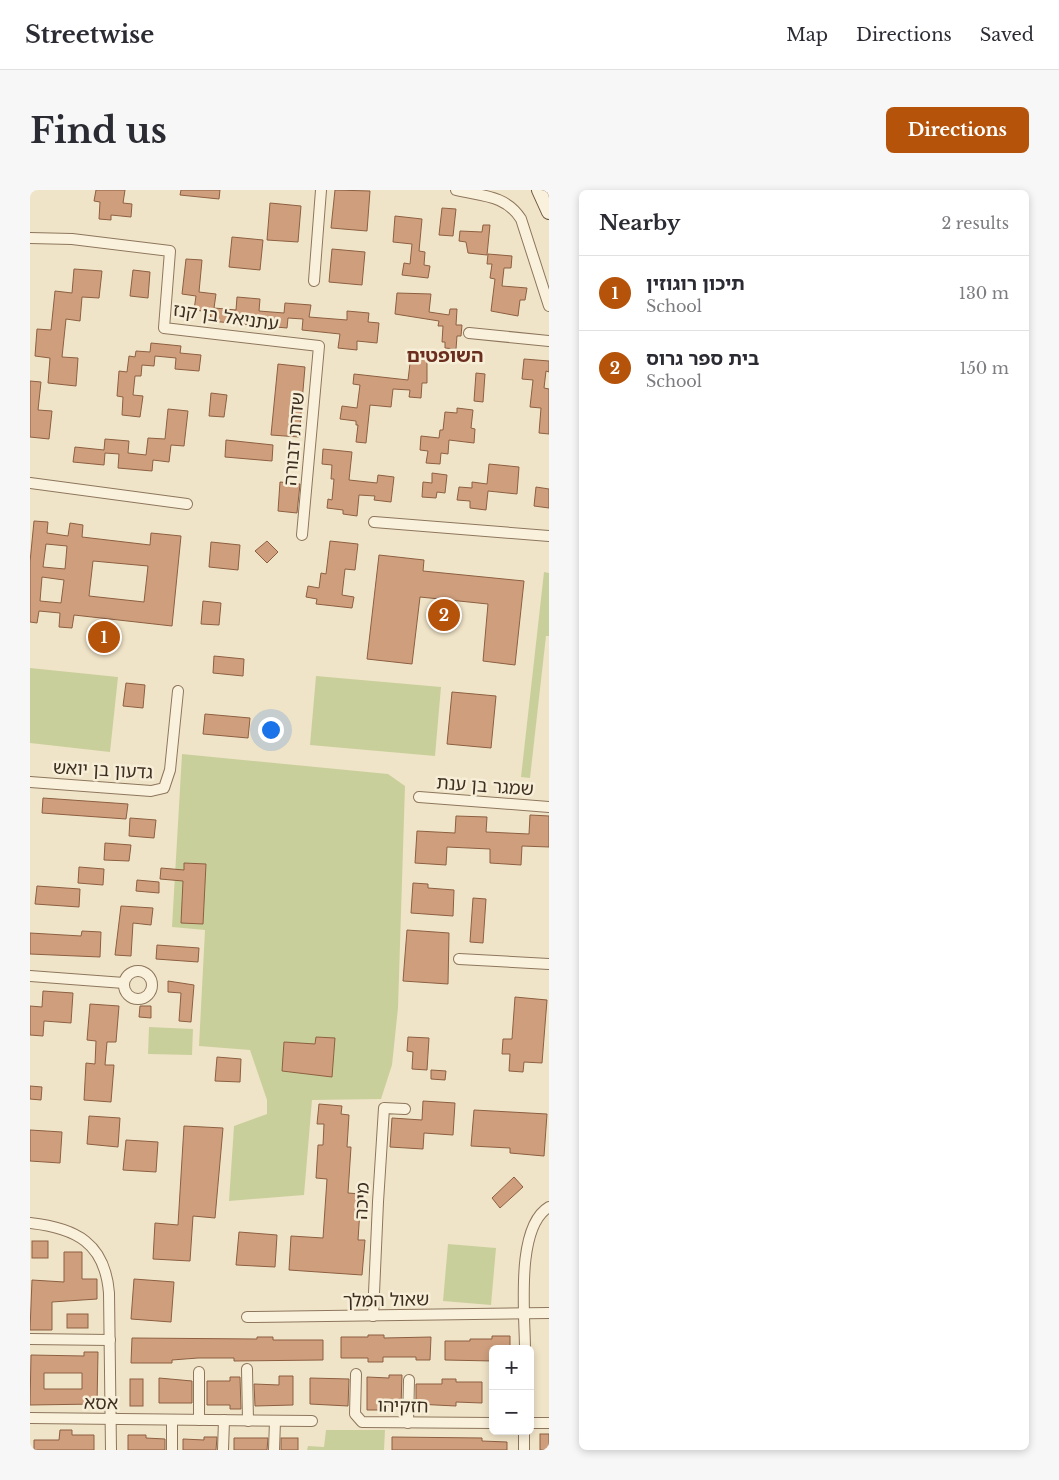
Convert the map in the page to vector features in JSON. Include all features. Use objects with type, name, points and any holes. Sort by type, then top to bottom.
[{"type":"street","points":[[314,281],[321,190]]},
{"type":"street","points":[[456,190],[502,201],[514,209],[521,219],[549,306]]},
{"type":"street","points":[[539,190],[549,212]]},
{"type":"street","name":"עתניאל בן קנז","points":[[30,238],[72,239],[170,251],[164,328],[319,346]]},
{"type":"street","points":[[470,333],[549,341]]},
{"type":"street","name":"שדרת דבורה","points":[[302,535],[319,346]]},
{"type":"street","points":[[30,483],[187,504]]},
{"type":"street","points":[[374,522],[549,536]]},
{"type":"street","name":"גדעון בן יואש","points":[[30,782],[151,790],[164,788],[170,770],[178,691]]},
{"type":"street","name":"שמגר בן ענת","points":[[419,797],[549,807]]},
{"type":"street","points":[[459,959],[549,964]]},
{"type":"street","points":[[30,976],[124,983]]},
{"type":"street","name":"מיכה","points":[[373,1316],[384,1108],[405,1110]]},
{"type":"street","points":[[525,1345],[525,1262],[529,1238],[536,1221],[549,1207]]},
{"type":"street","points":[[30,1223],[62,1228],[82,1238],[96,1250],[102,1259],[108,1280],[110,1450]]},
{"type":"street","name":"שאול המלך","points":[[247,1317],[549,1313]]},
{"type":"street","points":[[30,1339],[110,1340]]},
{"type":"street","points":[[247,1369],[248,1420]]},
{"type":"street","points":[[198,1420],[199,1372]]},
{"type":"street","name":"חזקיהו","points":[[356,1374],[355,1414],[362,1422],[489,1423]]},
{"type":"street","points":[[408,1423],[409,1380]]},
{"type":"street","name":"אסא","points":[[30,1418],[312,1421]]},
{"type":"street","points":[[172,1420],[172,1450]]},
{"type":"street","points":[[223,1450],[224,1420]]},
{"type":"street","points":[[274,1450],[275,1421]]},
{"type":"street","points":[[534,1423],[549,1423]]},
{"type":"street","points":[[524,1435],[524,1450]]},
{"type":"green space","points":[[544,572],[549,573],[549,636],[546,636],[530,778],[521,777]]},
{"type":"green space","points":[[30,668],[118,677],[110,752],[30,743]]},
{"type":"green space","points":[[316,676],[441,687],[435,756],[310,745]]},
{"type":"green space","points":[[182,754],[388,774],[405,786],[398,1008],[392,1065],[381,1099],[312,1100],[304,1195],[229,1201],[234,1126],[267,1114],[267,1100],[250,1050],[199,1046],[205,930],[172,927]]},
{"type":"green space","points":[[149,1027],[193,1029],[192,1055],[148,1054]]},
{"type":"green space","points":[[448,1244],[496,1248],[491,1305],[443,1301]]},
{"type":"green space","points":[[326,1430],[385,1430],[384,1450],[307,1450],[308,1446],[324,1447]]},
{"type":"building","points":[[96,190],[125,190],[123,203],[132,204],[131,217],[111,215],[111,220],[99,219],[100,202],[94,201]]},
{"type":"building","points":[[181,190],[220,190],[219,199],[180,195]]},
{"type":"building","points":[[335,190],[370,191],[367,231],[331,228]]},
{"type":"building","points":[[270,203],[301,206],[298,242],[267,240]]},
{"type":"building","points":[[442,208],[456,209],[453,236],[439,235]]},
{"type":"building","points":[[395,216],[422,219],[419,251],[425,252],[424,265],[430,266],[428,278],[402,275],[404,263],[410,264],[412,244],[393,242]]},
{"type":"building","points":[[483,225],[490,225],[487,255],[468,253],[466,242],[459,241],[460,231],[482,232]]},
{"type":"building","points":[[232,237],[263,240],[260,270],[229,267]]},
{"type":"building","points":[[332,249],[365,252],[362,285],[329,282]]},
{"type":"building","points":[[488,254],[512,256],[511,268],[504,268],[502,286],[527,288],[525,300],[520,300],[518,316],[491,311],[495,279],[490,278],[492,264],[487,264]]},
{"type":"building","points":[[186,259],[202,260],[199,292],[216,294],[214,308],[236,310],[237,297],[260,299],[259,311],[284,313],[285,303],[311,305],[309,317],[347,320],[347,311],[369,313],[368,322],[379,323],[377,343],[357,341],[357,350],[338,348],[340,334],[302,330],[303,319],[288,318],[287,328],[210,321],[211,312],[194,310],[196,296],[182,294]]},
{"type":"building","points":[[74,269],[102,271],[99,298],[82,297],[80,321],[66,319],[62,357],[78,358],[76,386],[48,383],[50,358],[35,356],[37,329],[51,330],[55,291],[72,293]]},
{"type":"building","points":[[133,270],[150,272],[148,298],[130,296]]},
{"type":"building","points":[[397,293],[431,294],[429,312],[449,315],[450,309],[457,309],[456,325],[462,325],[461,336],[457,336],[456,349],[445,348],[445,342],[442,342],[443,326],[438,326],[439,321],[395,314]]},
{"type":"building","points":[[151,343],[181,346],[180,353],[201,355],[199,371],[175,369],[176,358],[155,356],[154,366],[142,365],[141,376],[135,376],[133,395],[143,396],[140,417],[122,415],[123,397],[117,396],[119,371],[127,372],[129,356],[135,357],[136,351],[150,352]]},
{"type":"building","points":[[411,355],[427,357],[427,383],[422,383],[421,398],[409,397],[410,390],[393,389],[391,407],[370,405],[366,443],[356,442],[358,425],[356,425],[356,421],[340,419],[342,406],[357,408],[360,385],[353,384],[354,374],[408,380]]},
{"type":"building","points":[[524,359],[549,361],[549,372],[546,371],[544,388],[549,389],[549,434],[539,433],[541,408],[530,407],[533,380],[522,379]]},
{"type":"building","points":[[278,364],[305,367],[299,437],[271,435]]},
{"type":"building","points":[[476,373],[485,374],[483,402],[474,401]]},
{"type":"building","points":[[30,381],[41,382],[38,410],[52,411],[49,439],[30,437]]},
{"type":"building","points":[[211,393],[227,395],[224,417],[209,416]]},
{"type":"building","points":[[457,408],[473,410],[471,428],[475,429],[474,443],[449,440],[448,454],[441,453],[440,464],[426,463],[428,451],[420,450],[421,436],[439,438],[440,430],[443,430],[445,412],[457,413]]},
{"type":"building","points":[[168,409],[188,411],[184,446],[171,445],[169,462],[153,460],[152,471],[118,468],[119,454],[105,453],[104,465],[73,462],[75,447],[104,450],[105,439],[129,441],[128,453],[146,455],[148,438],[165,439]]},
{"type":"building","points":[[226,440],[273,445],[272,461],[225,457]]},
{"type":"building","points":[[323,449],[352,452],[349,480],[377,483],[378,475],[394,477],[391,502],[374,500],[375,496],[359,495],[357,516],[343,514],[343,510],[327,508],[328,499],[332,500],[334,479],[331,479],[332,465],[322,464]]},
{"type":"building","points":[[489,464],[519,467],[517,494],[488,491],[486,510],[470,508],[470,501],[457,500],[459,487],[472,488],[472,482],[487,484]]},
{"type":"building","points":[[432,473],[447,475],[445,493],[437,492],[436,498],[422,497],[423,482],[432,483]]},
{"type":"building","points":[[280,482],[300,484],[297,513],[278,511]]},
{"type":"building","points":[[536,487],[549,489],[549,508],[534,506]]},
{"type":"building","points":[[34,521],[48,522],[47,533],[68,536],[70,523],[83,525],[82,537],[150,545],[151,533],[181,536],[172,626],[74,615],[72,628],[59,627],[60,613],[39,611],[37,623],[30,622],[30,562]],"holes":[[[46,544],[67,546],[65,569],[43,567]],[[93,561],[148,566],[144,602],[89,596]],[[42,577],[64,580],[61,603],[40,601]]]},
{"type":"building","points":[[267,541],[278,552],[267,563],[255,551]]},
{"type":"building","points":[[330,541],[358,544],[355,570],[345,569],[342,595],[354,597],[352,608],[316,604],[317,599],[306,597],[308,586],[319,588],[321,573],[326,574]]},
{"type":"building","points":[[211,542],[240,545],[238,570],[209,567]]},
{"type":"building","points":[[379,555],[424,560],[423,571],[524,581],[515,665],[483,661],[488,604],[420,597],[412,664],[367,659]]},
{"type":"building","points":[[203,601],[221,603],[219,625],[201,624]]},
{"type":"building","points":[[214,656],[244,659],[243,676],[213,673]]},
{"type":"building","points":[[126,683],[145,685],[143,708],[123,706]]},
{"type":"building","points":[[452,692],[496,696],[491,748],[447,744]]},
{"type":"building","points":[[205,714],[250,718],[248,738],[203,734]]},
{"type":"building","points":[[43,798],[128,804],[126,819],[42,813]]},
{"type":"building","points":[[530,815],[549,816],[549,847],[522,846],[521,865],[490,863],[490,849],[447,847],[446,865],[415,863],[417,831],[455,833],[456,816],[487,817],[486,832],[529,834]]},
{"type":"building","points":[[130,818],[156,820],[154,838],[129,836]]},
{"type":"building","points":[[105,843],[131,845],[129,861],[104,860]]},
{"type":"building","points":[[184,863],[206,864],[203,924],[181,923],[183,881],[160,879],[161,868],[184,870]]},
{"type":"building","points":[[79,867],[104,869],[103,885],[78,883]]},
{"type":"building","points":[[137,880],[159,882],[159,893],[136,891]]},
{"type":"building","points":[[413,883],[428,884],[428,888],[454,890],[453,916],[411,913]]},
{"type":"building","points":[[37,886],[80,889],[79,907],[35,904]]},
{"type":"building","points":[[473,898],[486,899],[483,943],[470,942]]},
{"type":"building","points":[[121,906],[153,908],[151,925],[133,923],[131,956],[115,955]]},
{"type":"building","points":[[407,930],[449,933],[448,984],[403,981]]},
{"type":"building","points":[[82,931],[101,932],[100,957],[30,954],[30,933],[81,936]]},
{"type":"building","points":[[157,945],[199,948],[198,962],[156,959]]},
{"type":"building","points":[[168,981],[194,985],[191,1022],[179,1021],[181,993],[168,992]]},
{"type":"building","points":[[43,991],[73,993],[71,1023],[44,1021],[43,1036],[30,1035],[30,1006],[42,1007]]},
{"type":"building","points":[[515,997],[547,1000],[542,1063],[524,1062],[523,1072],[509,1071],[510,1054],[502,1054],[503,1039],[512,1039]]},
{"type":"building","points":[[90,1004],[119,1006],[116,1042],[107,1042],[105,1065],[114,1065],[111,1102],[84,1100],[86,1063],[95,1064],[96,1041],[87,1040]]},
{"type":"building","points":[[140,1006],[151,1006],[151,1018],[139,1017]]},
{"type":"building","points":[[316,1037],[335,1038],[332,1077],[282,1071],[284,1042],[315,1044]]},
{"type":"building","points":[[408,1037],[429,1038],[427,1070],[412,1069],[413,1052],[407,1051]]},
{"type":"building","points":[[217,1057],[241,1059],[240,1082],[215,1081]]},
{"type":"building","points":[[431,1070],[446,1071],[445,1080],[431,1079]]},
{"type":"building","points":[[30,1086],[42,1087],[41,1100],[30,1099]]},
{"type":"building","points":[[423,1101],[455,1103],[453,1135],[424,1133],[423,1149],[390,1147],[392,1118],[422,1120]]},
{"type":"building","points":[[319,1104],[342,1106],[341,1114],[349,1115],[347,1147],[351,1147],[348,1193],[361,1194],[358,1240],[365,1240],[362,1275],[289,1270],[291,1236],[323,1238],[327,1179],[316,1178],[318,1145],[323,1145],[324,1124],[317,1124]]},
{"type":"building","points":[[474,1110],[547,1114],[544,1156],[510,1153],[510,1148],[471,1146]]},
{"type":"building","points":[[89,1116],[120,1118],[118,1147],[87,1144]]},
{"type":"building","points":[[184,1126],[223,1128],[215,1218],[193,1216],[190,1261],[153,1259],[155,1223],[178,1225]]},
{"type":"building","points":[[30,1130],[62,1132],[60,1163],[30,1161]]},
{"type":"building","points":[[126,1140],[158,1142],[156,1172],[123,1170]]},
{"type":"building","points":[[514,1177],[523,1187],[500,1208],[492,1198]]},
{"type":"building","points":[[239,1232],[277,1235],[275,1267],[236,1265]]},
{"type":"building","points":[[32,1241],[48,1241],[48,1258],[32,1258]]},
{"type":"building","points":[[64,1252],[82,1252],[82,1279],[97,1279],[97,1299],[52,1302],[52,1330],[30,1330],[32,1280],[64,1282]]},
{"type":"building","points":[[134,1279],[174,1282],[171,1322],[131,1319]]},
{"type":"building","points":[[67,1314],[88,1314],[88,1328],[67,1328]]},
{"type":"building","points":[[368,1335],[384,1335],[384,1338],[431,1337],[430,1360],[416,1360],[416,1357],[383,1357],[383,1362],[368,1362],[368,1358],[341,1358],[341,1337],[368,1337]]},
{"type":"building","points":[[492,1336],[510,1336],[510,1345],[489,1345],[489,1361],[445,1360],[445,1341],[492,1339]]},
{"type":"building","points":[[257,1337],[273,1337],[273,1340],[323,1340],[323,1360],[234,1361],[234,1358],[198,1358],[172,1360],[172,1363],[131,1363],[132,1338],[257,1339]]},
{"type":"building","points":[[84,1352],[98,1352],[97,1404],[30,1405],[31,1355],[84,1356]],"holes":[[[44,1373],[82,1373],[82,1389],[44,1389]]]},
{"type":"building","points":[[389,1375],[402,1375],[401,1406],[382,1405],[382,1410],[367,1410],[367,1377],[389,1378]]},
{"type":"building","points":[[279,1376],[293,1376],[293,1405],[255,1406],[254,1384],[279,1385]]},
{"type":"building","points":[[230,1377],[240,1377],[241,1409],[230,1409],[230,1405],[207,1405],[207,1381],[230,1381]]},
{"type":"building","points":[[159,1378],[192,1381],[192,1403],[159,1403]]},
{"type":"building","points":[[310,1378],[349,1379],[348,1406],[310,1404]]},
{"type":"building","points":[[130,1379],[143,1379],[143,1406],[130,1406]]},
{"type":"building","points":[[442,1379],[456,1379],[456,1382],[482,1382],[482,1403],[456,1402],[456,1406],[416,1404],[416,1384],[442,1384]]},
{"type":"building","points":[[60,1430],[72,1430],[72,1435],[94,1435],[94,1450],[34,1450],[34,1440],[59,1440]]},
{"type":"building","points":[[540,1434],[549,1434],[549,1450],[540,1450]]},
{"type":"building","points":[[128,1435],[146,1435],[146,1438],[165,1439],[165,1450],[128,1450]]},
{"type":"building","points":[[204,1437],[217,1437],[216,1450],[183,1450],[183,1439],[204,1440]]},
{"type":"building","points":[[392,1437],[482,1438],[482,1441],[507,1442],[507,1450],[392,1450]]},
{"type":"building","points":[[234,1438],[268,1438],[267,1450],[234,1450]]},
{"type":"building","points":[[281,1438],[298,1438],[298,1450],[281,1450]]},
{"type":"place","name":"בית ספר גרוס","points":[[444,615]]},
{"type":"place","name":"תיכון רוגוזין","points":[[104,637]]},
{"type":"district","name":"השופטים","points":[[445,355]]}]
